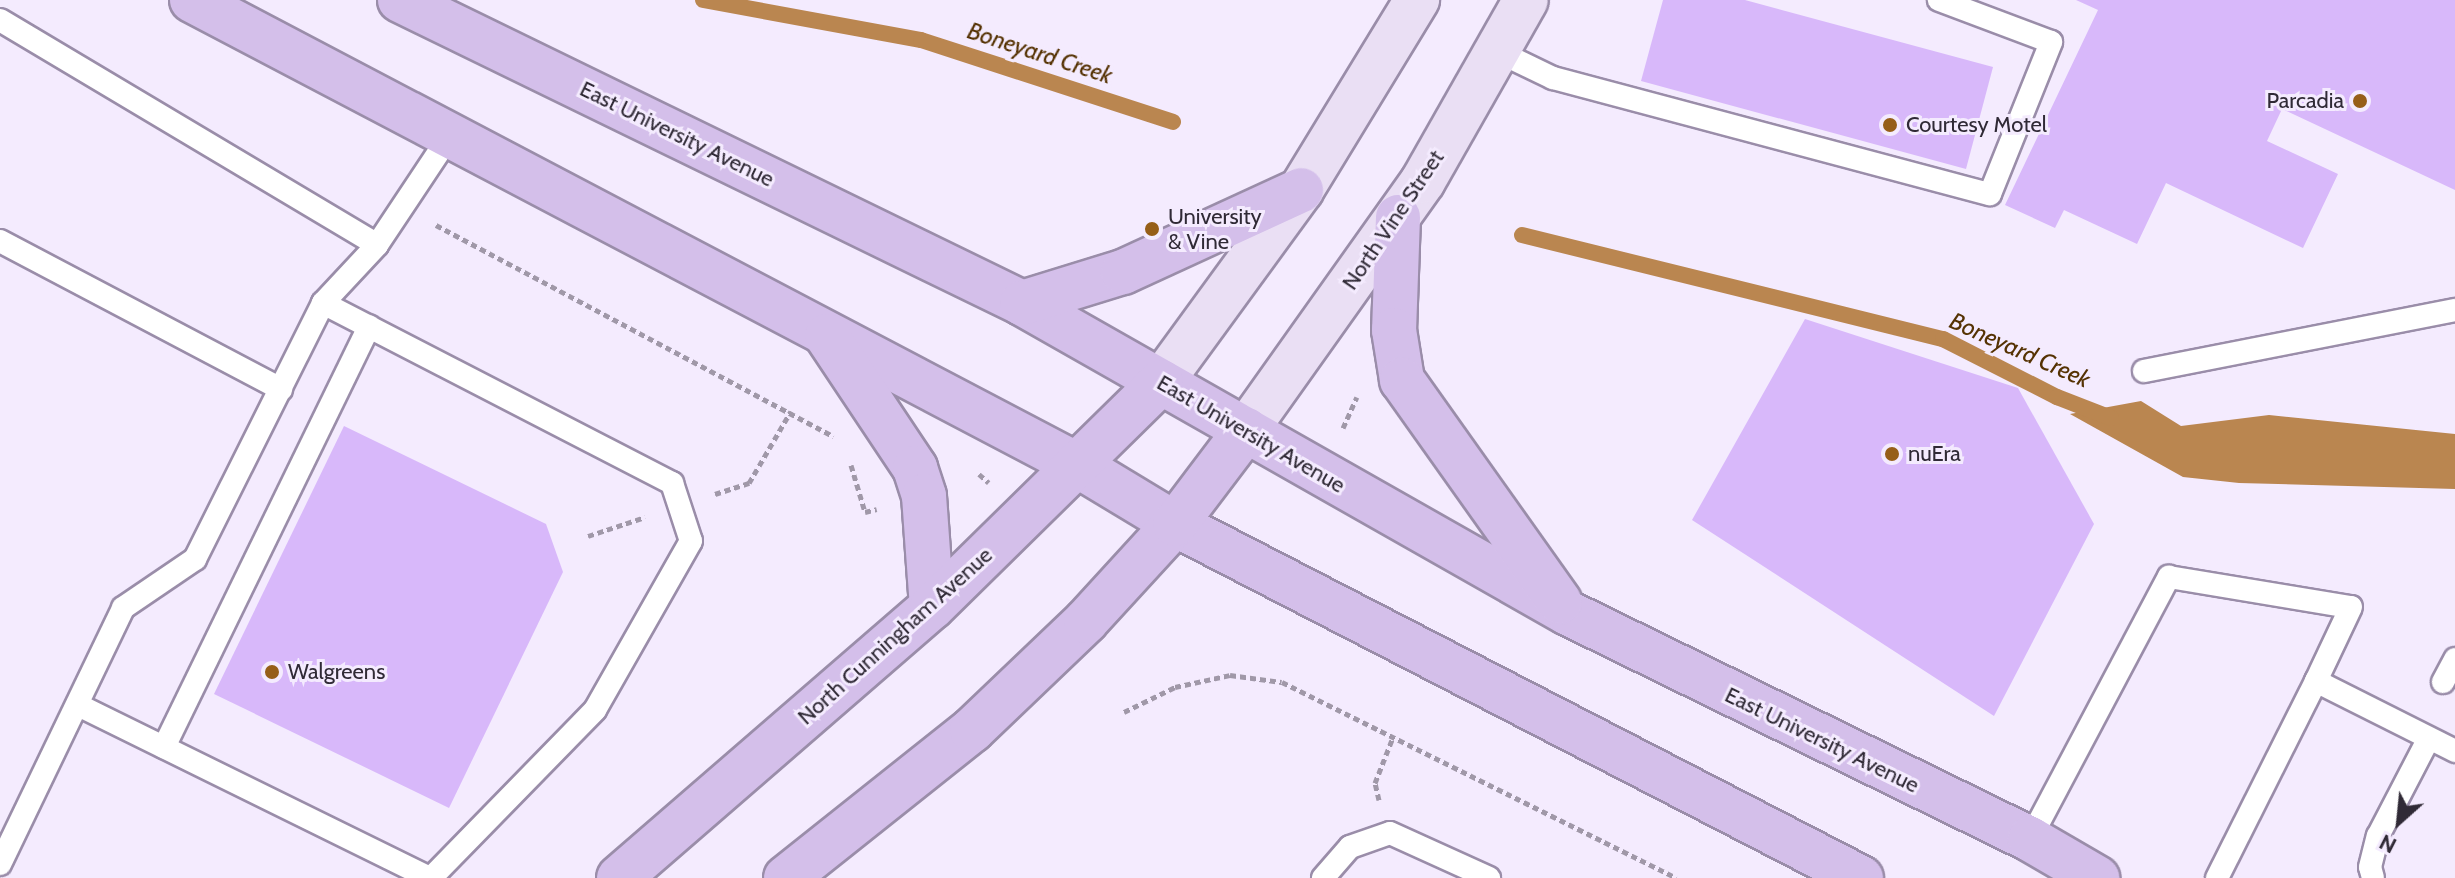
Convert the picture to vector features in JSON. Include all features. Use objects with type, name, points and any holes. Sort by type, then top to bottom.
[{"type":"main road","points":[[192,0],[1079,466],[1175,524],[1849,875]]},
{"type":"main road","name":"East University Avenue","points":[[400,0],[1022,303],[1568,613],[2030,839],[2097,878]]},
{"type":"main road","name":"North Vine Street","points":[[1246,430],[1398,217],[1499,52],[1526,0]]},
{"type":"main road","points":[[1161,382],[1301,190],[1413,1]]},
{"type":"main road","points":[[1022,303],[1123,272],[1301,190]]},
{"type":"main road","points":[[1398,217],[1394,330],[1402,380],[1568,613]]},
{"type":"main road","points":[[826,334],[915,468],[924,496],[932,607]]},
{"type":"main road","name":"North Cunningham Avenue","points":[[619,878],[932,607],[1079,466],[1161,382]]},
{"type":"main road","points":[[786,878],[972,730],[1102,605],[1175,524],[1246,430]]},
{"type":"lane","points":[[1499,52],[1553,78],[1990,194],[2051,42],[1939,0]]},
{"type":"lane","points":[[0,20],[377,245]]},
{"type":"lane","points":[[1,859],[123,608],[195,559],[323,303],[377,245],[450,135]]},
{"type":"lane","points":[[0,241],[281,389]]},
{"type":"lane","points":[[78,705],[430,878],[595,710],[691,541],[672,483],[323,303]]},
{"type":"lane","points":[[2144,371],[2455,310]]},
{"type":"lane","points":[[164,747],[369,326]]},
{"type":"lane","points":[[2030,839],[2169,577],[2351,607],[2217,878]]},
{"type":"lane","points":[[2443,682],[2455,659]]},
{"type":"lane","points":[[2316,681],[2455,751]]},
{"type":"lane","points":[[2373,878],[2370,867],[2378,836],[2429,738]]},
{"type":"lane","points":[[1323,878],[1350,847],[1390,833],[1489,878]]},
{"type":"path","points":[[449,231],[835,437],[851,463],[865,512]]},
{"type":"path","points":[[1346,387],[1358,395]]},
{"type":"path","points":[[1343,428],[1358,395],[1368,391]]},
{"type":"path","points":[[969,478],[982,466]]},
{"type":"path","points":[[1124,712],[1175,687],[1230,675],[1282,682],[1676,878]]},
{"type":"path","points":[[1390,833],[1375,783],[1393,737]]},
{"type":"shaded area","points":[[2141,401],[2181,426],[2269,415],[2455,434],[2455,489],[2239,483],[2183,477],[2070,414]]},
{"type":"building","name":"Courtesy Motel","points":[[1663,0],[1745,0],[1993,67],[1966,169],[1641,81]]},
{"type":"building","points":[[2076,0],[2455,0],[2455,190],[2282,109],[2267,141],[2338,174],[2303,248],[2166,183],[2137,244],[2064,210],[2055,228],[2005,205],[2098,10]]},
{"type":"building","name":"nuEra","points":[[1805,319],[2018,388],[2094,524],[1994,716],[1692,520]]},
{"type":"building","name":"Walgreens","points":[[344,426],[546,524],[563,572],[449,808],[214,694]]},
{"type":"waterway","name":"Boneyard Creek","points":[[703,0],[921,40],[1173,122]]},
{"type":"waterway","name":"Boneyard Creek","points":[[1522,235],[1943,339],[2057,397],[2111,418]]},
{"type":"place","name":"Parcadia","points":[[2360,101]]},
{"type":"place","name":"Courtesy Motel","points":[[1890,125]]},
{"type":"place","name":"University & Vine","points":[[1152,229]]},
{"type":"place","name":"nuEra","points":[[1892,454]]},
{"type":"place","name":"Walgreens","points":[[272,672]]}]
